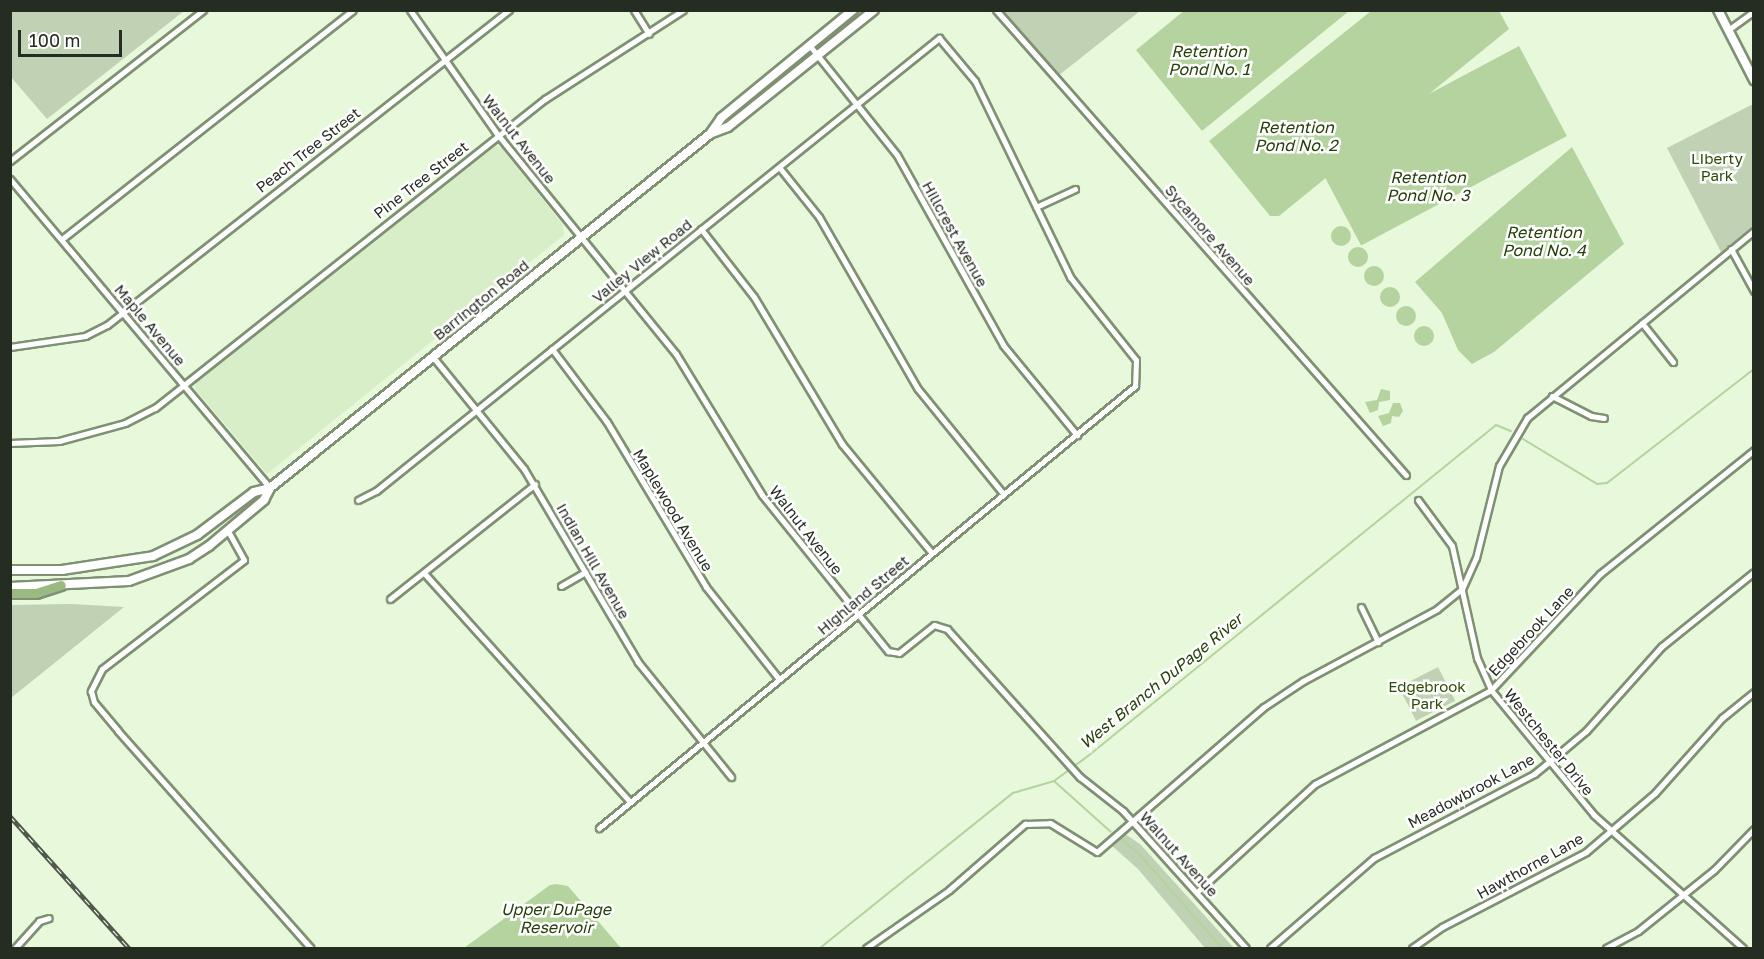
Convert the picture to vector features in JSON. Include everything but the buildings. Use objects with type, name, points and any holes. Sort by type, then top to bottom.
[{"type":"highway","points":[[10,593],[36,593],[61,585]]},
{"type":"main road","name":"Barrington Road","points":[[10,586],[129,581],[189,559],[228,531],[264,500],[270,488],[710,134],[721,118],[853,10]]},
{"type":"main road","name":"Barrington Road","points":[[710,134],[728,127],[874,10]]},
{"type":"main road","points":[[1718,10],[1754,81]]},
{"type":"main road","name":"Barrington Road","points":[[10,570],[62,570],[153,556],[197,535],[254,492],[270,488]]},
{"type":"street","points":[[10,161],[203,10]]},
{"type":"street","points":[[62,239],[353,10]]},
{"type":"street","name":"Walnut Avenue","points":[[410,10],[498,135],[676,354],[762,495],[891,654],[899,653],[931,627],[944,627],[1080,777],[1131,820],[1246,948]]},
{"type":"street","name":"Peach Tree Street","points":[[10,347],[85,336],[124,312],[444,58],[509,10]]},
{"type":"street","points":[[634,10],[649,34]]},
{"type":"street","name":"Pine Tree Street","points":[[10,443],[59,441],[125,423],[155,408],[545,99],[683,10]]},
{"type":"street","name":"Sycamore Avenue","points":[[996,10],[1406,475]]},
{"type":"street","points":[[1728,30],[1754,11]]},
{"type":"street","name":"Valley View Road","points":[[358,500],[376,491],[939,38],[980,87],[1036,207]]},
{"type":"street","name":"Hillcrest Avenue","points":[[810,46],[897,155],[1003,345],[1077,435]]},
{"type":"street","points":[[779,167],[819,217],[918,388],[1004,495]]},
{"type":"street","name":"Maple Avenue","points":[[10,179],[270,488]]},
{"type":"street","points":[[1036,207],[1075,189]]},
{"type":"street","name":"Highland Street","points":[[599,828],[1125,396],[1138,377],[1136,360],[1070,277],[1036,207]]},
{"type":"street","points":[[701,230],[754,297],[842,444],[932,553]]},
{"type":"street","points":[[866,948],[949,890],[1025,824],[1050,824],[1097,852],[1240,724],[1303,681],[1426,617],[1462,589],[1476,558],[1499,466],[1522,424],[1552,396],[1753,232]]},
{"type":"street","points":[[1731,249],[1754,291]]},
{"type":"street","points":[[1642,323],[1673,362]]},
{"type":"street","name":"Maplewood Avenue","points":[[552,349],[602,414],[706,587],[779,679]]},
{"type":"street","name":"Indian Hill Avenue","points":[[433,357],[535,484],[638,662],[731,777]]},
{"type":"street","points":[[1552,396],[1591,416],[1604,418]]},
{"type":"street","name":"Edgebrook Lane","points":[[1197,892],[1315,784],[1491,690],[1600,574],[1754,450]]},
{"type":"street","points":[[390,599],[535,484]]},
{"type":"street","name":"Westchester Drive","points":[[1418,500],[1452,546],[1477,658],[1491,690],[1549,762],[1612,831],[1743,948]]},
{"type":"street","points":[[228,531],[244,560],[102,669],[91,691],[94,702],[118,731],[311,948]]},
{"type":"street","points":[[561,586],[585,572]]},
{"type":"street","name":"Meadowbrook Lane","points":[[1270,948],[1374,858],[1549,762],[1586,731],[1661,647],[1754,572]]},
{"type":"street","points":[[424,573],[630,802]]},
{"type":"street","points":[[1361,607],[1378,642]]},
{"type":"street","name":"Hawthorne Lane","points":[[1412,948],[1442,927],[1574,860],[1612,831],[1655,793],[1722,718],[1754,692]]},
{"type":"street","points":[[1606,948],[1638,931],[1726,859],[1754,829]]},
{"type":"street","points":[[15,948],[39,921],[49,918]]},
{"type":"shaded area","points":[[495,145],[502,148],[563,225],[564,235],[267,474],[195,389],[196,379]]},
{"type":"green space","points":[[10,11],[184,11],[47,119],[11,77]]},
{"type":"green space","points":[[1003,11],[1140,11],[1058,76]]},
{"type":"green space","name":"LIberty Park","points":[[1753,104],[1753,226],[1721,252],[1667,148]]},
{"type":"green space","points":[[71,604],[124,607],[11,698],[11,605]]},
{"type":"green space","name":"Edgebrook Park","points":[[1438,667],[1455,701],[1416,721],[1399,687]]},
{"type":"green space","points":[[1122,832],[1140,844],[1234,948],[1205,948],[1138,869],[1111,845]]},
{"type":"water","name":"Retention Pond No. 1","points":[[1185,10],[1349,11],[1202,131],[1136,50]]},
{"type":"water","name":"Retention Pond No. 2","points":[[1371,11],[1499,11],[1509,29],[1279,216],[1270,216],[1209,141]]},
{"type":"water","name":"Retention Pond No. 3","points":[[1519,46],[1567,136],[1361,245],[1313,155]]},
{"type":"water","name":"Retention Pond No. 4","points":[[1572,147],[1624,244],[1494,352],[1472,364],[1458,350],[1442,313],[1415,282]]},
{"type":"water","points":[[1337,226],[1345,226],[1351,232],[1351,240],[1345,246],[1337,246],[1331,240],[1331,232]]},
{"type":"water","points":[[1354,247],[1362,247],[1368,253],[1368,261],[1362,267],[1354,267],[1348,261],[1348,253]]},
{"type":"water","points":[[1370,266],[1378,266],[1384,272],[1384,280],[1378,286],[1370,286],[1364,280],[1364,272]]},
{"type":"water","points":[[1386,287],[1394,287],[1400,293],[1400,301],[1394,307],[1386,307],[1380,301],[1380,293]]},
{"type":"water","points":[[1402,306],[1410,306],[1416,312],[1416,320],[1410,326],[1402,326],[1396,320],[1396,312]]},
{"type":"water","points":[[1420,326],[1428,326],[1434,332],[1434,340],[1428,346],[1420,346],[1414,340],[1414,332]]},
{"type":"water","points":[[1381,389],[1390,391],[1390,400],[1379,402],[1378,410],[1370,413],[1365,402],[1377,400]]},
{"type":"water","points":[[1393,403],[1400,403],[1403,411],[1399,417],[1392,416],[1391,423],[1383,426],[1378,416],[1389,413]]},
{"type":"water","name":"Upper DuPage Reservoir","points":[[550,885],[568,886],[621,948],[464,948]]},
{"type":"waterway","name":"West Branch DuPage River","points":[[1523,439],[1597,484],[1607,483],[1754,369]]},
{"type":"waterway","name":"West Branch DuPage River","points":[[820,948],[1013,793],[1054,781],[1088,756],[1496,425],[1511,431]]},
{"type":"waterway","points":[[1054,781],[1111,832]]},
{"type":"waterway","points":[[1118,837],[1139,854],[1222,948]]},
{"type":"railway","points":[[10,816],[129,948]]}]
